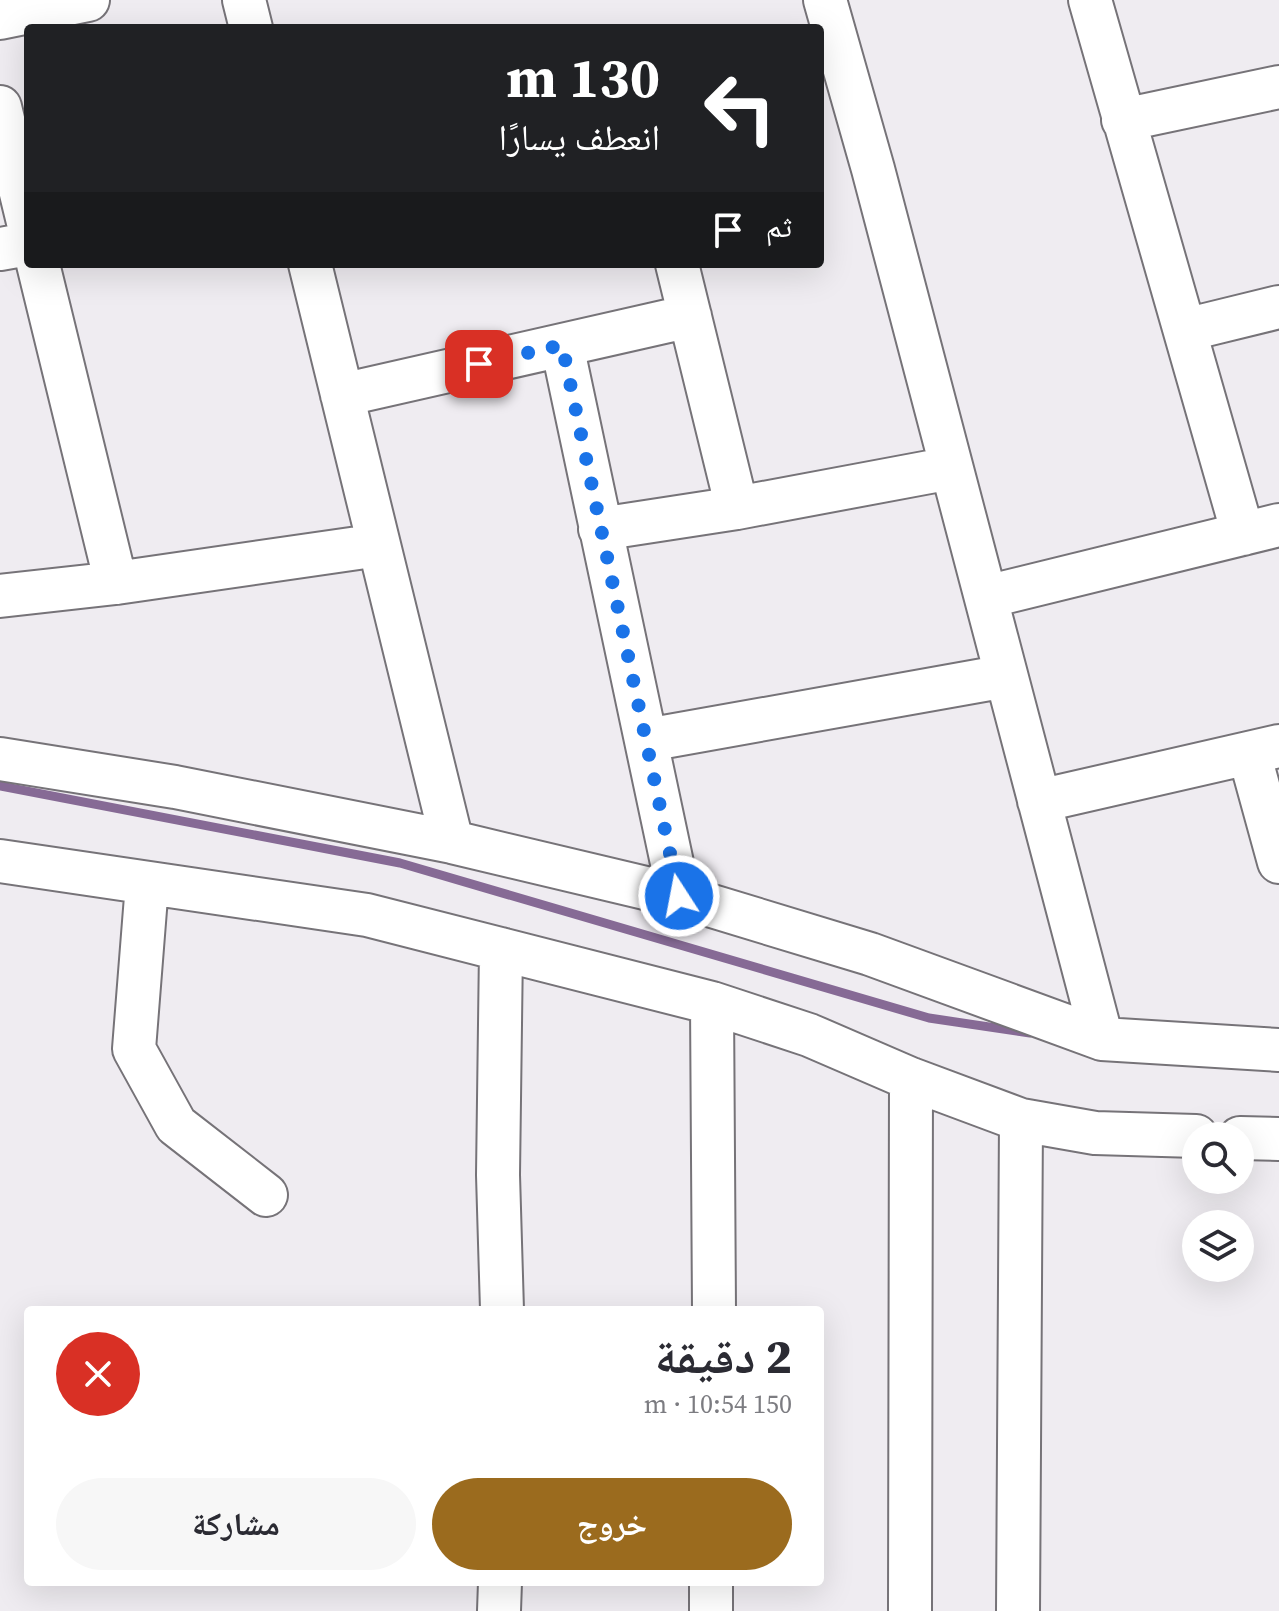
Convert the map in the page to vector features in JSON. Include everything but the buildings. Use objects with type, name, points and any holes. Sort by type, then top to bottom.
[{"type":"street","points":[[0,18],[88,0]]},
{"type":"street","points":[[244,0],[250,24]]},
{"type":"street","points":[[825,0],[832,72],[951,468],[1102,1039]]},
{"type":"street","points":[[986,597],[1261,530],[1185,330],[1090,0]]},
{"type":"street","points":[[1123,120],[1279,87]]},
{"type":"street","points":[[0,107],[24,206]]},
{"type":"street","points":[[0,249],[24,245]]},
{"type":"street","points":[[39,268],[116,583]]},
{"type":"street","points":[[311,268],[452,842]]},
{"type":"street","points":[[678,268],[737,508]]},
{"type":"street","points":[[1185,330],[1279,307]]},
{"type":"street","points":[[342,395],[690,316]]},
{"type":"street","points":[[562,345],[679,896]]},
{"type":"street","points":[[600,529],[737,508],[951,468]]},
{"type":"street","points":[[0,596],[116,583],[379,545]]},
{"type":"street","points":[[647,740],[1006,676]]},
{"type":"street","points":[[1039,801],[1264,749],[1279,862]]},
{"type":"street","points":[[0,759],[175,787],[452,842],[679,896],[870,954],[1102,1039],[1279,1050]]},
{"type":"street","points":[[0,861],[367,915],[712,1003],[809,1035],[911,1079],[1021,1120],[1095,1133],[1182,1136]]},
{"type":"street","points":[[147,884],[134,1049],[176,1125],[266,1195]]},
{"type":"street","points":[[501,949],[498,1175],[502,1306]]},
{"type":"street","points":[[712,1003],[714,1306]]},
{"type":"street","points":[[910,1611],[911,1079]]},
{"type":"street","points":[[1018,1611],[1021,1120]]},
{"type":"street","points":[[1254,1138],[1279,1139]]},
{"type":"street","points":[[499,1611],[500,1586]]},
{"type":"street","points":[[711,1586],[711,1611]]},
{"type":"waterway","points":[[0,786],[400,863],[929,1018],[1030,1033]]},
{"type":"route","points":[[479,364],[562,345],[679,896]]}]
